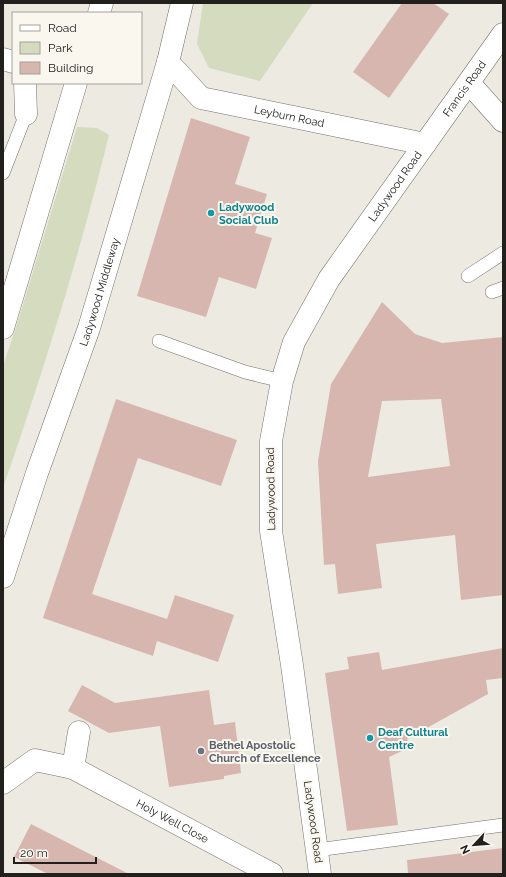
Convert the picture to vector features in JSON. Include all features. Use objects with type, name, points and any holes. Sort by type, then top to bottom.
[{"type":"main road","name":"Ladywood Middleway","points":[[3,578],[37,473],[89,328],[168,62],[182,3]]},
{"type":"main road","name":"Francis Road","points":[[425,144],[503,34]]},
{"type":"main road","name":"Leyburn Road","points":[[168,62],[201,98],[425,144]]},
{"type":"main road","points":[[469,83],[503,121]]},
{"type":"main road","points":[[26,84],[26,114]]},
{"type":"main road","points":[[3,328],[76,84]]},
{"type":"main road","name":"Ladywood Road","points":[[320,874],[271,531],[271,441],[282,382],[294,342],[329,279],[425,144]]},
{"type":"main road","points":[[73,768],[79,732]]},
{"type":"main road","name":"Holy Well Close","points":[[3,783],[35,760],[73,768],[272,874]]},
{"type":"lane","points":[[3,173],[26,114]]},
{"type":"lane","points":[[468,276],[503,253]]},
{"type":"lane","points":[[159,341],[246,372],[282,382]]},
{"type":"lane","points":[[317,850],[503,825]]},
{"type":"green space","points":[[203,3],[313,3],[260,81],[209,68],[197,44]]},
{"type":"green space","points":[[77,127],[97,128],[109,135],[86,224],[60,313],[3,488],[3,366]]},
{"type":"building","points":[[402,3],[433,3],[449,14],[389,98],[353,72]]},
{"type":"building","name":"Ladywood Social Club","points":[[191,118],[250,137],[235,184],[267,194],[255,233],[272,238],[256,289],[219,277],[206,317],[137,296]]},
{"type":"building","points":[[382,302],[415,334],[442,343],[503,337],[503,595],[461,600],[455,535],[376,544],[382,588],[338,594],[335,564],[324,565],[318,461],[331,384]],"holes":[[[441,399],[450,466],[368,477],[382,401]]]},
{"type":"building","points":[[116,399],[237,440],[221,486],[138,458],[92,594],[167,619],[175,595],[234,615],[218,662],[157,641],[153,656],[43,618]]},
{"type":"building","name":"Deaf Cultural Centre","points":[[503,648],[503,678],[486,680],[488,694],[407,739],[411,747],[389,757],[398,825],[347,831],[325,673],[349,669],[347,657],[379,652],[382,670]]},
{"type":"building","name":"Bethel Apostolic Church of Excellence","points":[[82,685],[115,703],[209,690],[214,725],[235,722],[241,773],[224,776],[224,779],[169,787],[160,726],[109,733],[68,711]]},
{"type":"building","points":[[31,824],[129,874],[48,874],[14,857]]},
{"type":"building","points":[[503,848],[503,874],[408,874],[407,860]]},
{"type":"place","name":"Ladywood Social Club","points":[[211,213]]},
{"type":"place","name":"Deaf Cultural Centre","points":[[370,738]]},
{"type":"place","name":"Bethel Apostolic Church of Excellence","points":[[201,751]]}]
